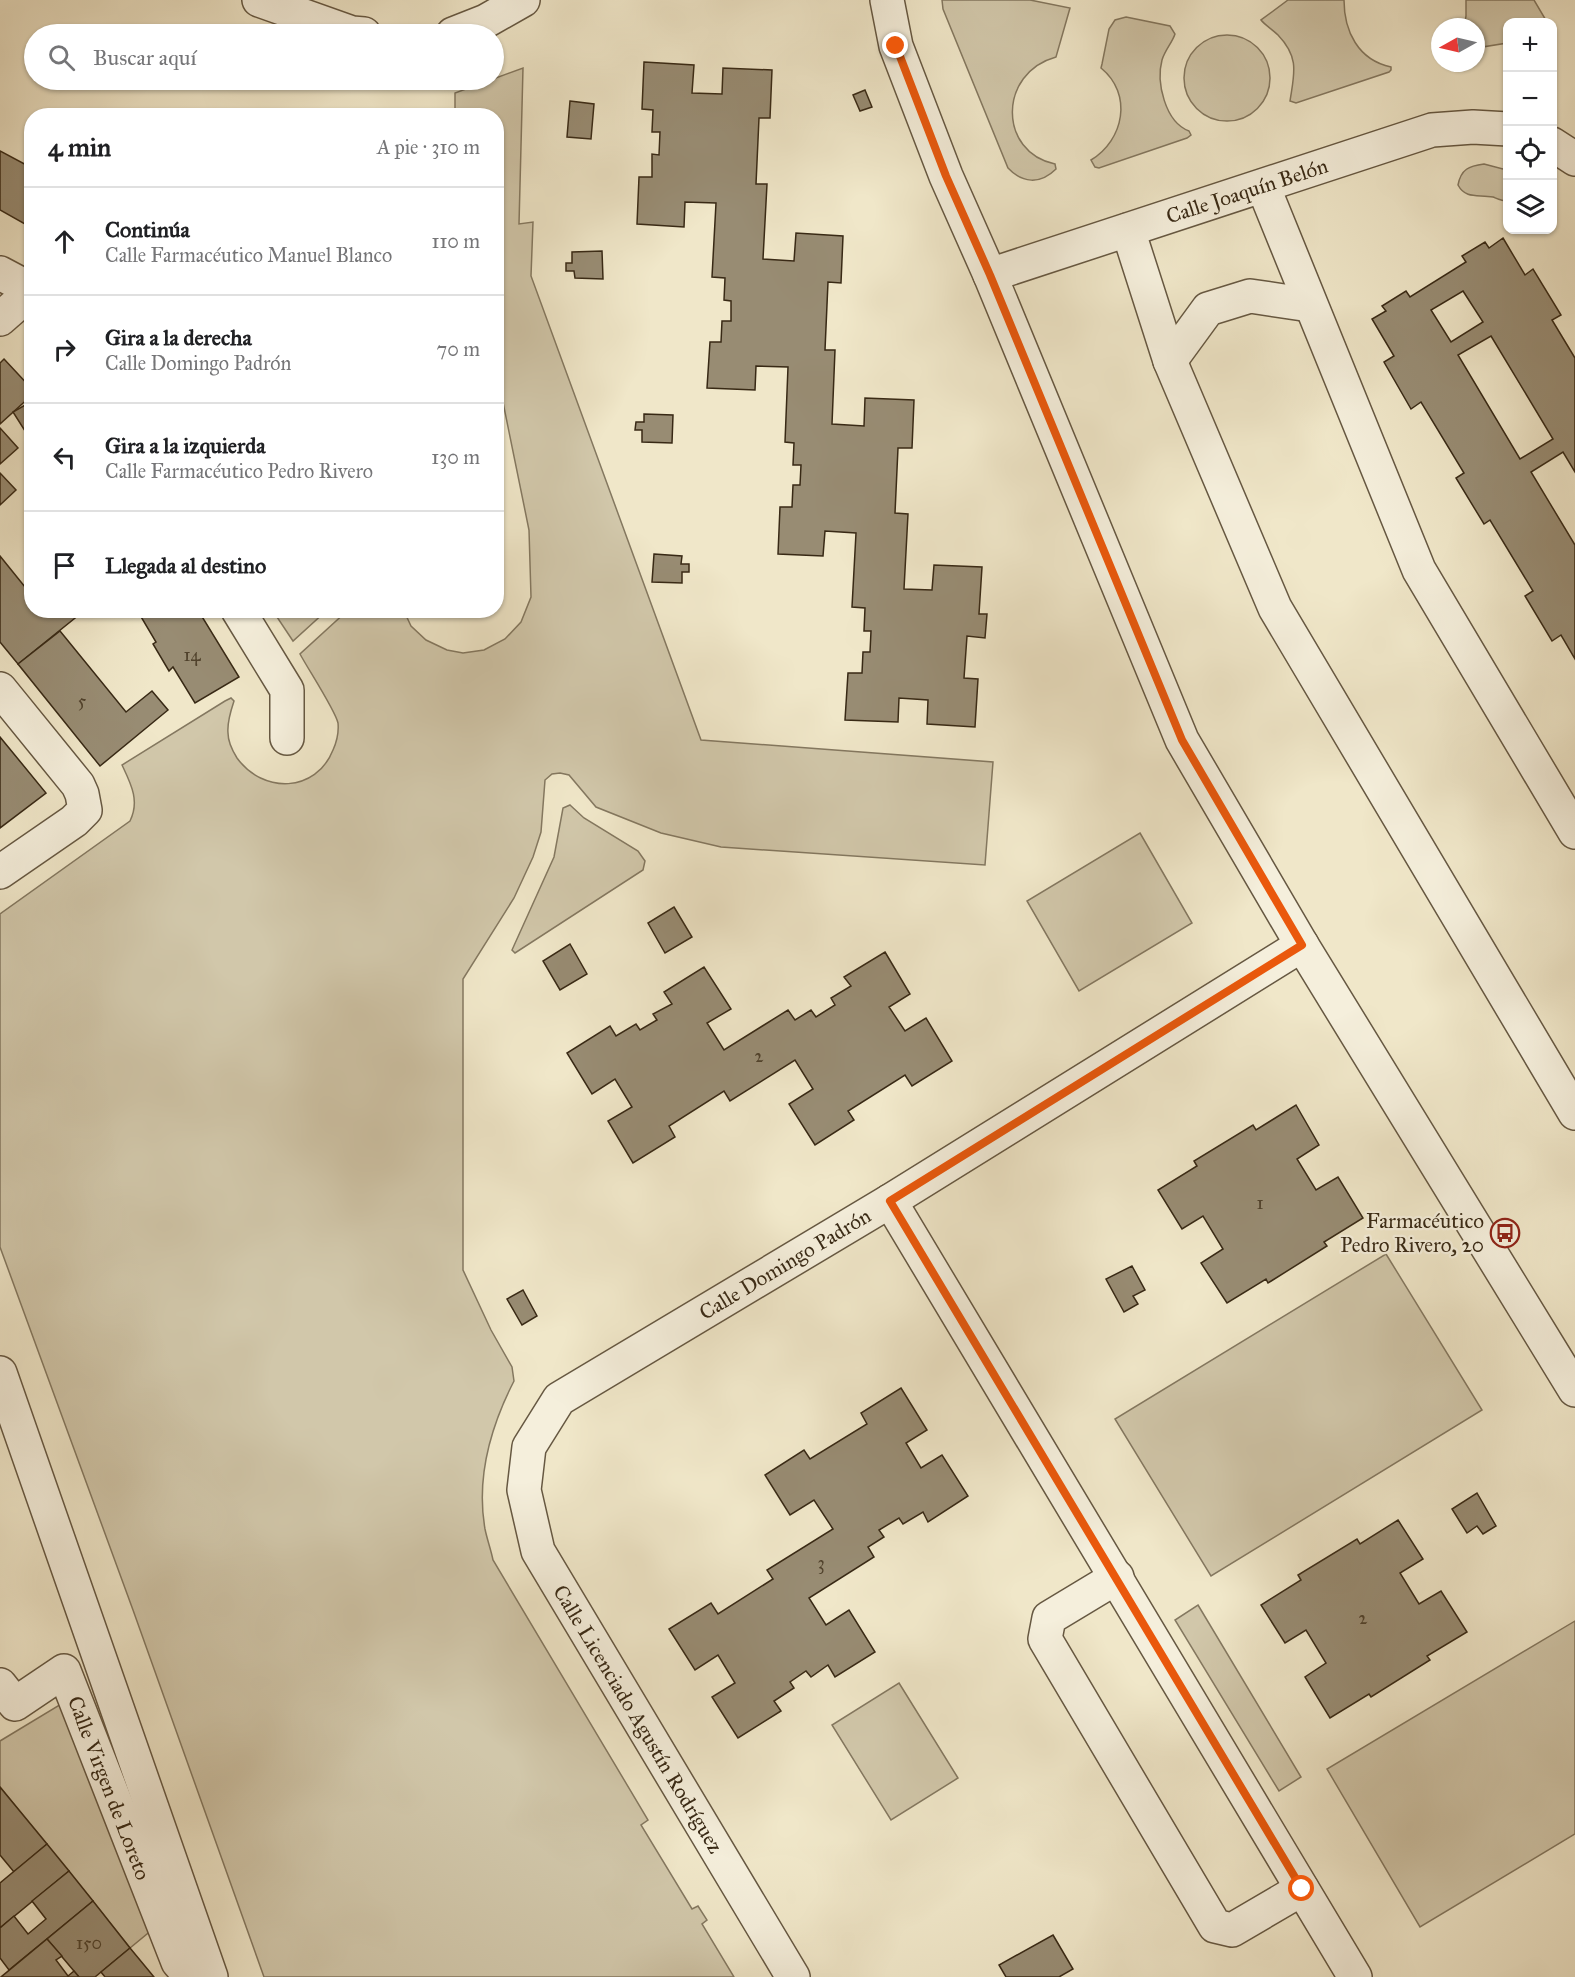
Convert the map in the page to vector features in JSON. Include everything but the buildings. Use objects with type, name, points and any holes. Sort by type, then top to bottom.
[{"type":"street","points":[[259,0],[327,24]]},
{"type":"street","points":[[478,24],[523,0]]},
{"type":"street","points":[[863,0],[896,46]]},
{"type":"street","points":[[887,0],[896,46],[946,176],[990,275],[1182,740],[1302,945],[1575,1390]]},
{"type":"street","name":"Calle Joaquín Belón","points":[[990,275],[1432,130],[1473,127],[1503,129]]},
{"type":"street","points":[[1557,147],[1575,159]]},
{"type":"street","points":[[1263,186],[1419,570],[1575,832]]},
{"type":"street","points":[[1128,230],[1170,361],[1275,608],[1575,1113]]},
{"type":"street","points":[[0,273],[24,286]]},
{"type":"street","points":[[1170,361],[1208,309],[1250,296],[1310,306]]},
{"type":"street","points":[[0,319],[24,298]]},
{"type":"street","points":[[243,618],[287,690],[287,738]]},
{"type":"street","points":[[0,689],[78,785],[86,810],[74,821],[0,872]]},
{"type":"street","name":"Calle Domingo Padrón","points":[[529,1447],[559,1399],[890,1201],[1302,945]]},
{"type":"street","points":[[890,1201],[1355,1977]]},
{"type":"street","points":[[0,1373],[211,1977]]},
{"type":"street","name":"Calle Licenciado Agustín Rodríguez","points":[[529,1447],[524,1490],[538,1551],[793,1977]]},
{"type":"street","points":[[1117,1577],[1049,1618],[1045,1639],[1215,1926],[1232,1930],[1302,1889]]},
{"type":"street","name":"Calle Virgen de Loreto","points":[[0,1685],[15,1704],[63,1671],[178,1962],[191,1977]]},
{"type":"shaded area","points":[[942,0],[1030,0],[1070,8],[1056,57],[1037,66],[1023,79],[1015,95],[1012,112],[1015,129],[1023,144],[1036,157],[1055,164],[1056,169],[1044,178],[1025,179],[1008,168],[943,9]]},
{"type":"shaded area","points":[[1288,0],[1344,0],[1347,23],[1355,42],[1370,58],[1391,67],[1391,70],[1296,103],[1290,101],[1294,74],[1293,59],[1285,43],[1261,20]]},
{"type":"shaded area","points":[[1466,0],[1534,0],[1545,18],[1503,18],[1503,44],[1485,47],[1485,18],[1466,18]]},
{"type":"shaded area","points":[[1126,17],[1170,26],[1175,34],[1162,60],[1160,79],[1168,110],[1191,135],[1099,168],[1095,167],[1091,160],[1111,141],[1117,129],[1121,103],[1118,91],[1101,68],[1109,29],[1115,20]]},
{"type":"shaded area","points":[[1219,35],[1235,35],[1258,47],[1267,61],[1270,78],[1267,95],[1258,109],[1235,121],[1219,121],[1203,114],[1191,102],[1184,86],[1184,70],[1191,54],[1203,42]]},
{"type":"shaded area","points":[[523,68],[519,224],[533,222],[531,276],[701,740],[993,762],[985,865],[721,847],[661,833],[596,807],[569,775],[552,774],[545,780],[541,832],[533,857],[514,898],[463,979],[463,1270],[491,1330],[512,1367],[514,1381],[492,1434],[484,1472],[482,1491],[485,1529],[493,1560],[648,1820],[641,1825],[692,1909],[698,1906],[707,1920],[702,1924],[734,1977],[264,1977],[0,1247],[0,914],[130,821],[134,800],[122,765],[231,698],[234,701],[229,721],[229,740],[237,758],[248,770],[274,783],[288,784],[302,781],[314,774],[325,764],[333,750],[338,723],[327,699],[300,654],[339,618],[407,618],[411,626],[426,640],[447,650],[463,653],[484,650],[505,639],[521,622],[531,597],[529,530],[504,407],[504,108],[455,108],[455,93],[463,90],[504,90],[504,75]]},
{"type":"shaded area","points":[[1484,164],[1503,169],[1503,200],[1473,196],[1461,190],[1458,185],[1461,175],[1466,169]]},
{"type":"shaded area","points":[[278,618],[318,618],[293,641]]},
{"type":"shaded area","points":[[570,805],[584,818],[638,851],[645,861],[643,870],[515,953],[512,950],[554,857],[563,808]]},
{"type":"shaded area","points":[[1140,833],[1192,923],[1079,991],[1027,901]]},
{"type":"shaded area","points":[[1386,1254],[1482,1410],[1211,1576],[1115,1419]]},
{"type":"shaded area","points":[[1198,1605],[1301,1777],[1279,1791],[1175,1620]]},
{"type":"shaded area","points":[[1575,1621],[1575,1834],[1420,1927],[1327,1769]]},
{"type":"shaded area","points":[[899,1683],[958,1778],[891,1820],[832,1725]]},
{"type":"shaded area","points":[[66,1701],[153,1929],[130,1948],[0,1787],[0,1741]]},
{"type":"place","name":"Farmacéutico Pedro Rivero, 20","points":[[1505,1233]]},
{"type":"route","points":[[896,46],[946,176],[990,275],[1182,740],[1302,945],[890,1201],[1302,1889]]}]
